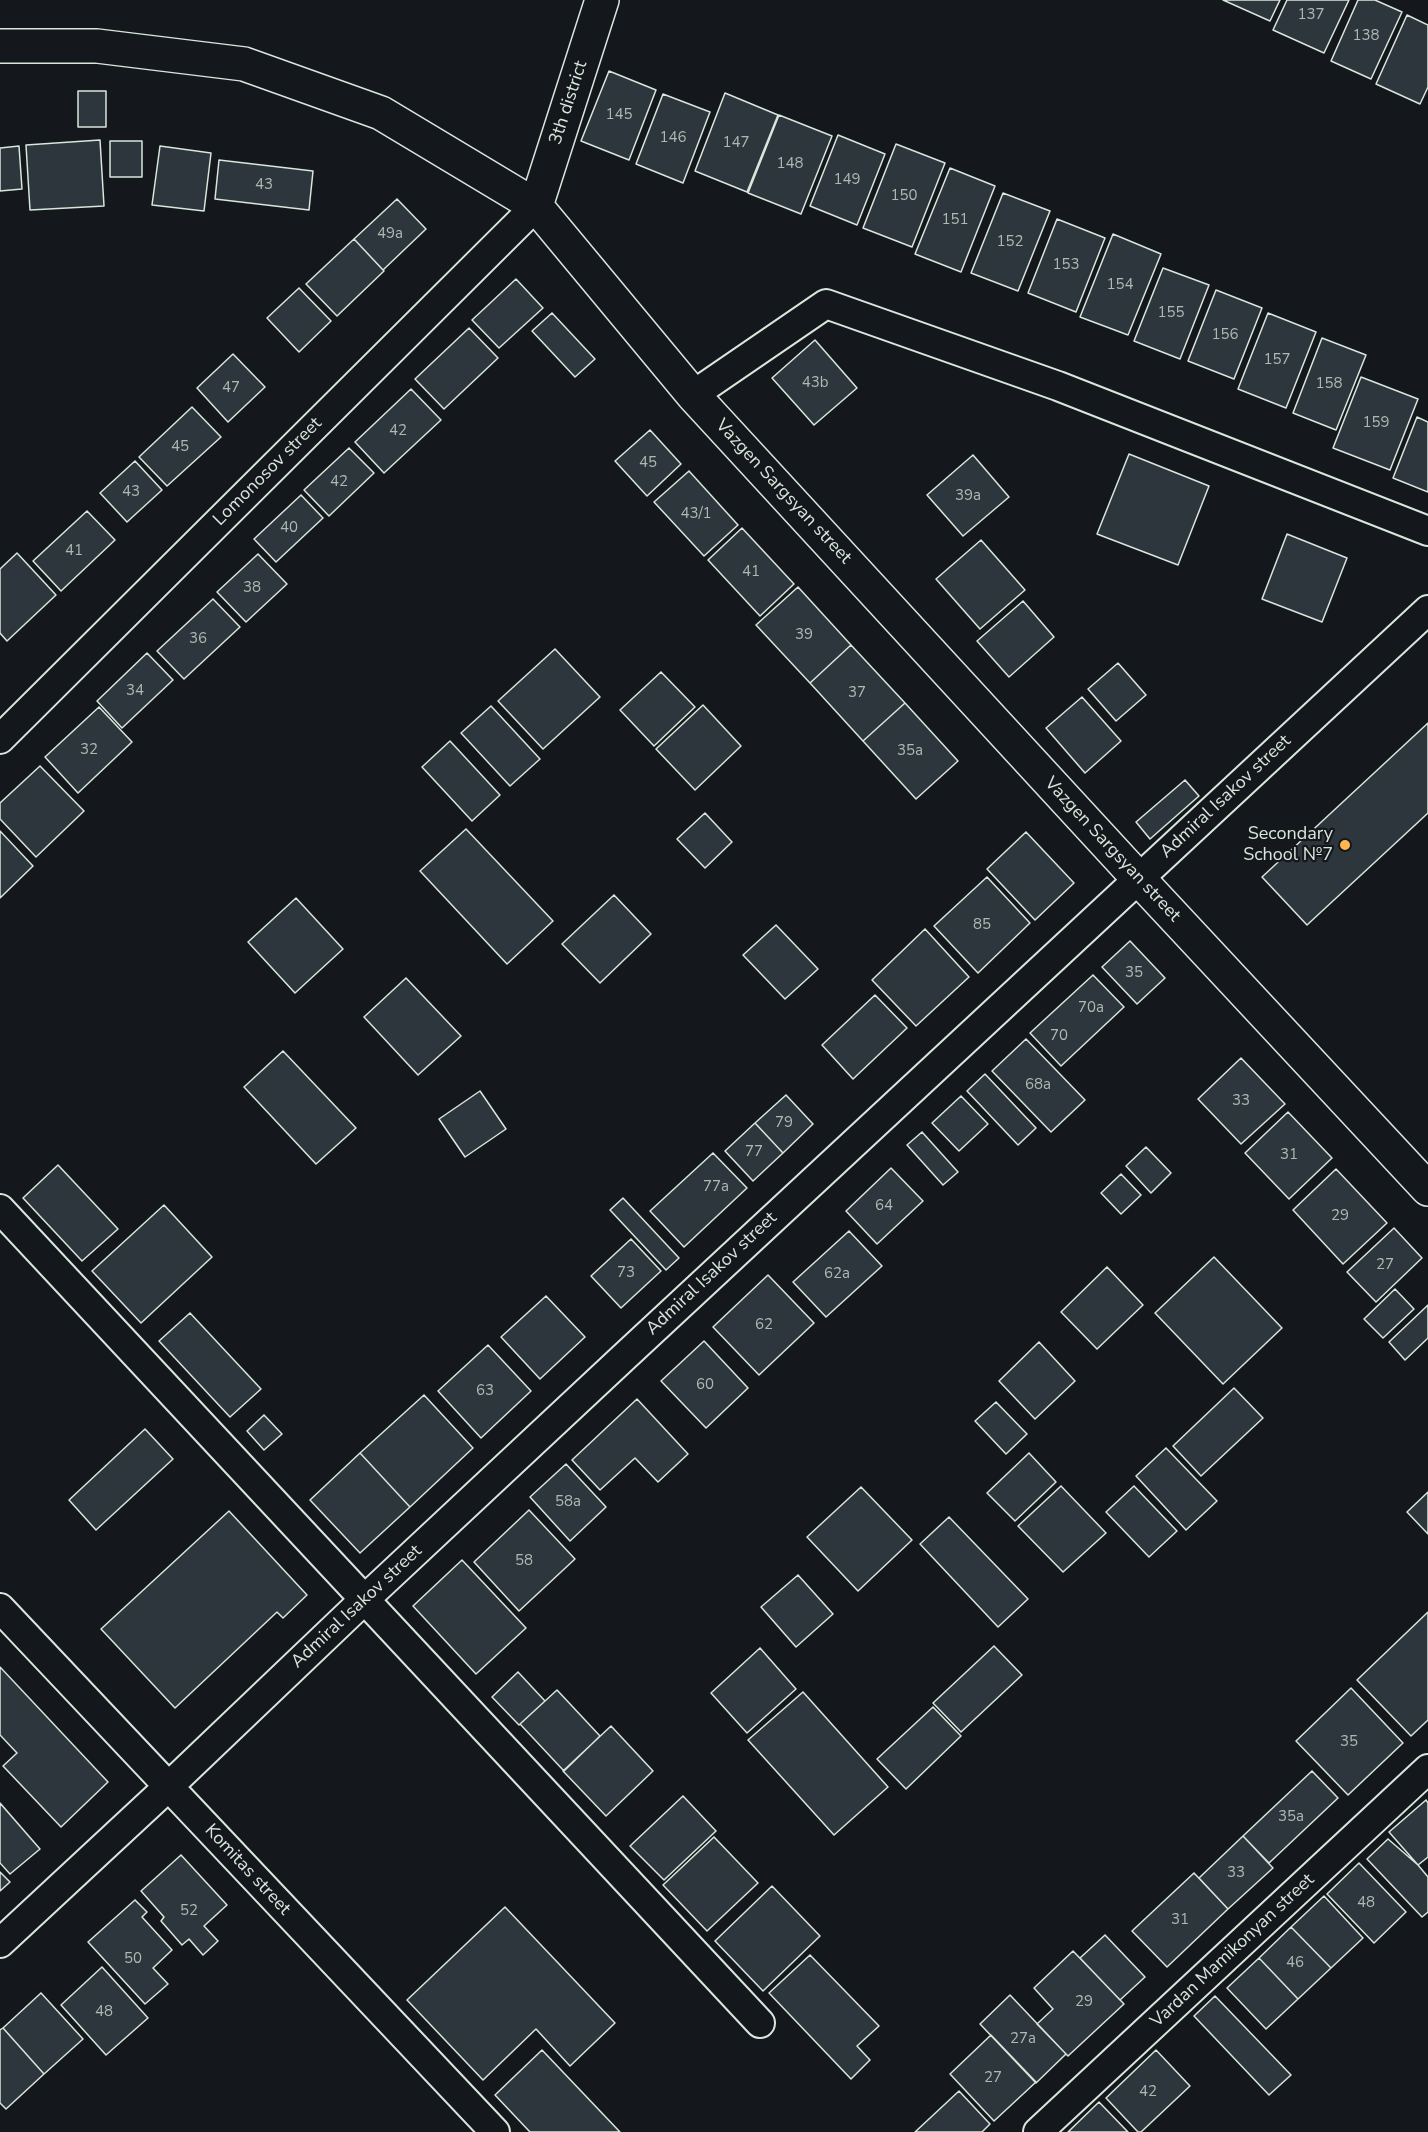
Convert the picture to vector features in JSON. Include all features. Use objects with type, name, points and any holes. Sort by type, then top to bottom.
[{"type":"street","name":"3th district","points":[[536,206],[602,0]]},
{"type":"street","name":"Vazgen Sargsyan street","points":[[0,46],[97,46],[244,64],[381,113],[536,206],[693,395],[1428,1189]]},
{"type":"street","name":"Lomonosov street","points":[[0,739],[536,206]]},
{"type":"street","points":[[693,395],[826,304],[1058,386],[1428,531]]},
{"type":"street","name":"Admiral Isakov street","points":[[0,1943],[364,1600],[1428,610]]},
{"type":"street","points":[[0,1209],[760,2023]]},
{"type":"street","name":"Komitas street","points":[[0,1608],[495,2132]]},
{"type":"street","name":"Vardan Mamikonyan street","points":[[1038,2132],[1428,1769]]},
{"type":"building","points":[[1223,0],[1280,0],[1270,21]]},
{"type":"building","points":[[1287,0],[1349,0],[1324,53],[1273,30]]},
{"type":"building","points":[[1358,0],[1375,0],[1402,12],[1371,79],[1331,61]]},
{"type":"building","points":[[1407,15],[1428,25],[1428,87],[1420,104],[1376,84]]},
{"type":"building","points":[[609,71],[656,90],[629,160],[581,141]]},
{"type":"building","points":[[78,91],[106,91],[106,127],[78,127]]},
{"type":"building","points":[[725,93],[778,115],[747,192],[695,171]]},
{"type":"building","points":[[663,94],[710,112],[683,183],[636,164]]},
{"type":"building","points":[[779,115],[832,136],[801,214],[748,193]]},
{"type":"building","points":[[838,135],[885,154],[857,225],[810,206]]},
{"type":"building","points":[[100,140],[104,206],[30,210],[26,145]]},
{"type":"building","points":[[110,141],[142,141],[142,177],[110,177]]},
{"type":"building","points":[[896,144],[945,163],[912,247],[863,228]]},
{"type":"building","points":[[19,146],[22,189],[0,191],[0,148]]},
{"type":"building","points":[[160,146],[211,153],[204,211],[152,205]]},
{"type":"building","points":[[219,160],[313,171],[309,210],[215,199]]},
{"type":"building","points":[[950,168],[995,186],[961,272],[915,254]]},
{"type":"building","points":[[1003,193],[1050,211],[1018,291],[971,273]]},
{"type":"building","points":[[397,199],[426,229],[383,270],[354,239]]},
{"type":"building","points":[[1057,219],[1105,238],[1076,312],[1028,293]]},
{"type":"building","points":[[1113,234],[1161,254],[1128,335],[1080,317]]},
{"type":"building","points":[[354,239],[384,271],[337,316],[306,284]]},
{"type":"building","points":[[1163,268],[1209,285],[1180,359],[1134,341]]},
{"type":"building","points":[[516,279],[543,308],[499,348],[472,320]]},
{"type":"building","points":[[299,288],[331,321],[299,352],[267,318]]},
{"type":"building","points":[[1216,290],[1262,308],[1234,379],[1188,361]]},
{"type":"building","points":[[552,313],[595,359],[575,377],[532,331]]},
{"type":"building","points":[[1268,313],[1316,332],[1286,408],[1238,389]]},
{"type":"building","points":[[469,328],[498,358],[444,409],[415,379]]},
{"type":"building","points":[[1322,338],[1366,355],[1336,430],[1293,413]]},
{"type":"building","points":[[815,340],[857,388],[814,425],[772,378]]},
{"type":"building","points":[[233,354],[265,387],[228,422],[197,388]]},
{"type":"building","points":[[1361,377],[1418,399],[1390,470],[1333,448]]},
{"type":"building","points":[[411,389],[441,420],[384,473],[355,442]]},
{"type":"building","points":[[192,407],[221,437],[167,486],[139,457]]},
{"type":"building","points":[[1417,417],[1428,422],[1428,492],[1393,478]]},
{"type":"building","points":[[650,430],[681,464],[647,496],[615,461]]},
{"type":"building","points":[[349,448],[374,473],[329,516],[304,490]]},
{"type":"building","points":[[1129,454],[1209,486],[1178,565],[1097,534]]},
{"type":"building","points":[[973,455],[1009,497],[963,536],[927,495]]},
{"type":"building","points":[[135,461],[162,490],[127,522],[100,493]]},
{"type":"building","points":[[689,471],[738,525],[704,556],[654,502]]},
{"type":"building","points":[[301,495],[323,518],[276,562],[254,539]]},
{"type":"building","points":[[87,511],[115,540],[61,591],[33,561]]},
{"type":"building","points":[[742,528],[794,584],[760,616],[708,560]]},
{"type":"building","points":[[1287,534],[1347,558],[1322,622],[1262,599]]},
{"type":"building","points":[[981,540],[1025,590],[980,629],[936,579]]},
{"type":"building","points":[[17,553],[56,595],[7,641],[0,633],[0,569]]},
{"type":"building","points":[[258,554],[287,584],[246,622],[217,592]]},
{"type":"building","points":[[798,587],[851,645],[810,683],[756,625]]},
{"type":"building","points":[[213,599],[240,627],[184,679],[157,651]]},
{"type":"building","points":[[1023,601],[1054,637],[1009,677],[977,641]]},
{"type":"building","points":[[851,645],[905,703],[863,741],[810,683]]},
{"type":"building","points":[[555,649],[600,697],[543,749],[498,701]]},
{"type":"building","points":[[147,653],[173,680],[122,728],[97,701]]},
{"type":"building","points":[[1118,663],[1146,695],[1116,721],[1088,689]]},
{"type":"building","points":[[661,672],[695,707],[654,746],[620,710]]},
{"type":"building","points":[[1082,697],[1121,741],[1085,773],[1046,728]]},
{"type":"building","points":[[905,703],[958,761],[916,799],[863,741]]},
{"type":"building","points":[[703,705],[741,746],[695,790],[656,749]]},
{"type":"building","points":[[491,706],[540,759],[510,786],[461,733]]},
{"type":"building","points":[[99,707],[132,742],[78,793],[45,757]]},
{"type":"building","name":"Secondary School №7","points":[[1428,723],[1428,813],[1307,925],[1262,877]]},
{"type":"building","points":[[450,741],[500,795],[472,821],[422,767]]},
{"type":"building","points":[[40,766],[84,811],[36,857],[0,819],[0,803]]},
{"type":"building","points":[[1185,780],[1199,796],[1150,839],[1136,822]]},
{"type":"building","points":[[705,813],[732,842],[705,868],[677,839]]},
{"type":"building","points":[[466,829],[553,921],[507,964],[420,871]]},
{"type":"building","points":[[0,831],[33,866],[0,898]]},
{"type":"building","points":[[1026,832],[1074,883],[1035,920],[987,869]]},
{"type":"building","points":[[987,877],[1030,923],[978,973],[934,926]]},
{"type":"building","points":[[614,895],[651,934],[600,983],[562,944]]},
{"type":"building","points":[[296,898],[343,949],[295,993],[248,942]]},
{"type":"building","points":[[776,925],[818,969],[785,999],[743,955]]},
{"type":"building","points":[[925,929],[969,977],[916,1026],[872,980]]},
{"type":"building","points":[[1130,941],[1165,978],[1137,1004],[1102,967]]},
{"type":"building","points":[[1093,975],[1124,1007],[1061,1066],[1030,1033]]},
{"type":"building","points":[[406,978],[461,1036],[418,1075],[364,1017]]},
{"type":"building","points":[[875,995],[907,1028],[853,1079],[822,1045]]},
{"type":"building","points":[[1026,1039],[1085,1100],[1051,1132],[992,1071]]},
{"type":"building","points":[[283,1051],[356,1128],[316,1164],[244,1087]]},
{"type":"building","points":[[1241,1058],[1285,1104],[1241,1144],[1198,1099]]},
{"type":"building","points":[[985,1074],[1036,1128],[1018,1145],[967,1091]]},
{"type":"building","points":[[480,1091],[506,1129],[465,1157],[439,1119]]},
{"type":"building","points":[[786,1095],[813,1124],[783,1153],[755,1123]]},
{"type":"building","points":[[961,1096],[988,1124],[959,1151],[932,1123]]},
{"type":"building","points":[[1288,1112],[1332,1158],[1289,1199],[1245,1153]]},
{"type":"building","points":[[755,1123],[783,1153],[753,1181],[725,1151]]},
{"type":"building","points":[[922,1132],[958,1172],[943,1185],[907,1145]]},
{"type":"building","points":[[1146,1147],[1171,1173],[1151,1193],[1126,1166]]},
{"type":"building","points":[[713,1153],[747,1188],[684,1247],[650,1211]]},
{"type":"building","points":[[58,1165],[118,1229],[82,1261],[23,1198]]},
{"type":"building","points":[[891,1168],[923,1201],[877,1244],[846,1211]]},
{"type":"building","points":[[1336,1169],[1387,1223],[1343,1264],[1293,1210]]},
{"type":"building","points":[[1121,1174],[1141,1195],[1121,1214],[1101,1193]]},
{"type":"building","points":[[623,1198],[679,1258],[666,1270],[610,1210]]},
{"type":"building","points":[[164,1205],[212,1257],[141,1323],[92,1271]]},
{"type":"building","points":[[1394,1228],[1422,1258],[1376,1302],[1347,1272]]},
{"type":"building","points":[[849,1231],[882,1266],[826,1317],[793,1282]]},
{"type":"building","points":[[631,1239],[661,1271],[621,1308],[591,1276]]},
{"type":"building","points":[[1214,1257],[1282,1328],[1223,1384],[1155,1313]]},
{"type":"building","points":[[1107,1267],[1143,1305],[1097,1349],[1061,1312]]},
{"type":"building","points":[[768,1275],[814,1323],[759,1375],[713,1327]]},
{"type":"building","points":[[1395,1289],[1414,1309],[1383,1338],[1364,1319]]},
{"type":"building","points":[[546,1296],[585,1337],[540,1379],[501,1337]]},
{"type":"building","points":[[1428,1305],[1428,1338],[1405,1360],[1389,1342]]},
{"type":"building","points":[[190,1313],[261,1389],[230,1417],[159,1341]]},
{"type":"building","points":[[704,1341],[748,1388],[706,1428],[661,1381]]},
{"type":"building","points":[[1039,1342],[1075,1381],[1035,1419],[999,1381]]},
{"type":"building","points":[[488,1345],[531,1391],[481,1438],[438,1391]]},
{"type":"building","points":[[1234,1388],[1263,1418],[1201,1476],[1173,1446]]},
{"type":"building","points":[[424,1395],[473,1448],[410,1507],[360,1453]]},
{"type":"building","points":[[637,1399],[688,1454],[658,1482],[635,1458],[600,1490],[572,1460]]},
{"type":"building","points":[[996,1402],[1027,1434],[1006,1454],[975,1421]]},
{"type":"building","points":[[264,1415],[282,1434],[264,1450],[247,1431]]},
{"type":"building","points":[[145,1429],[173,1459],[96,1530],[69,1500]]},
{"type":"building","points":[[1166,1448],[1217,1501],[1186,1530],[1136,1476]]},
{"type":"building","points":[[360,1453],[410,1507],[360,1553],[310,1500]]},
{"type":"building","points":[[1029,1453],[1056,1482],[1015,1521],[987,1493]]},
{"type":"building","points":[[566,1464],[606,1507],[570,1541],[530,1497]]},
{"type":"building","points":[[1061,1486],[1106,1533],[1063,1572],[1018,1526]]},
{"type":"building","points":[[1134,1486],[1177,1531],[1149,1557],[1106,1512]]},
{"type":"building","points":[[861,1487],[912,1540],[858,1591],[807,1537]]},
{"type":"building","points":[[1428,1492],[1428,1534],[1407,1512]]},
{"type":"building","points":[[529,1510],[575,1559],[519,1611],[474,1562]]},
{"type":"building","points":[[229,1511],[307,1595],[283,1618],[277,1612],[175,1708],[101,1629]]},
{"type":"building","points":[[949,1517],[1028,1599],[998,1627],[920,1544]]},
{"type":"building","points":[[462,1560],[526,1628],[476,1674],[413,1606]]},
{"type":"building","points":[[798,1575],[833,1614],[796,1647],[761,1607]]},
{"type":"building","points":[[1428,1612],[1428,1720],[1411,1736],[1357,1680]]},
{"type":"building","points":[[994,1646],[1022,1675],[961,1732],[933,1703]]},
{"type":"building","points":[[760,1648],[796,1689],[747,1733],[711,1693]]},
{"type":"building","points":[[0,1667],[108,1782],[61,1827],[3,1766],[17,1753],[0,1735]]},
{"type":"building","points":[[518,1672],[545,1701],[519,1725],[492,1697]]},
{"type":"building","points":[[1351,1688],[1403,1743],[1348,1795],[1296,1741]]},
{"type":"building","points":[[557,1690],[600,1736],[564,1771],[520,1724]]},
{"type":"building","points":[[803,1692],[888,1787],[834,1835],[748,1740]]},
{"type":"building","points":[[933,1707],[961,1736],[906,1789],[877,1759]]},
{"type":"building","points":[[611,1726],[653,1771],[606,1816],[563,1771]]},
{"type":"building","points":[[1312,1771],[1338,1798],[1269,1863],[1243,1836]]},
{"type":"building","points":[[683,1796],[716,1831],[664,1880],[630,1846]]},
{"type":"building","points":[[1426,1800],[1428,1803],[1428,1857],[1418,1865],[1389,1832]]},
{"type":"building","points":[[0,1803],[40,1849],[10,1874],[0,1863]]},
{"type":"building","points":[[1243,1836],[1273,1868],[1228,1909],[1199,1878]]},
{"type":"building","points":[[714,1837],[758,1883],[707,1931],[663,1885]]},
{"type":"building","points":[[1388,1839],[1418,1865],[1428,1877],[1428,1912],[1422,1917],[1367,1859]]},
{"type":"building","points":[[181,1855],[227,1905],[204,1926],[218,1941],[203,1955],[189,1939],[182,1945],[161,1921],[164,1917],[141,1891]]},
{"type":"building","points":[[1359,1863],[1406,1912],[1374,1943],[1327,1894]]},
{"type":"building","points":[[0,1872],[10,1882],[0,1891]]},
{"type":"building","points":[[1194,1873],[1228,1909],[1167,1967],[1132,1931]]},
{"type":"building","points":[[772,1886],[820,1936],[763,1991],[715,1941]]},
{"type":"building","points":[[1324,1896],[1363,1938],[1331,1968],[1291,1927]]},
{"type":"building","points":[[135,1900],[147,1912],[142,1917],[172,1950],[153,1968],[168,1984],[145,2004],[88,1942]]},
{"type":"building","points":[[505,1907],[615,2023],[570,2066],[536,2029],[483,2080],[407,2000]]},
{"type":"building","points":[[1291,1927],[1331,1968],[1298,1999],[1259,1958]]},
{"type":"building","points":[[1105,1935],[1145,1977],[1120,2000],[1080,1958]]},
{"type":"building","points":[[1073,1951],[1124,2004],[1068,2056],[1037,2024],[1053,2009],[1034,1988]]},
{"type":"building","points":[[810,1955],[879,2026],[857,2046],[870,2060],[851,2079],[769,1993]]},
{"type":"building","points":[[1259,1958],[1298,1999],[1266,2029],[1227,1988]]},
{"type":"building","points":[[102,1967],[148,2018],[106,2055],[61,2005]]},
{"type":"building","points":[[41,1993],[83,2039],[44,2074],[3,2028]]},
{"type":"building","points":[[1010,1995],[1066,2054],[1036,2083],[980,2024]]},
{"type":"building","points":[[1215,1996],[1291,2075],[1269,2095],[1194,2016]]},
{"type":"building","points":[[3,2028],[44,2074],[6,2109],[0,2103],[0,2030]]},
{"type":"building","points":[[991,2035],[1036,2082],[994,2121],[950,2074]]},
{"type":"building","points":[[542,2050],[620,2132],[530,2132],[495,2095]]},
{"type":"building","points":[[1156,2050],[1190,2086],[1141,2132],[1138,2132],[1106,2098]]},
{"type":"building","points":[[959,2091],[990,2124],[982,2132],[915,2132]]},
{"type":"building","points":[[1099,2102],[1128,2132],[1068,2132]]},
{"type":"place","name":"Secondary School №7","points":[[1345,845]]}]
